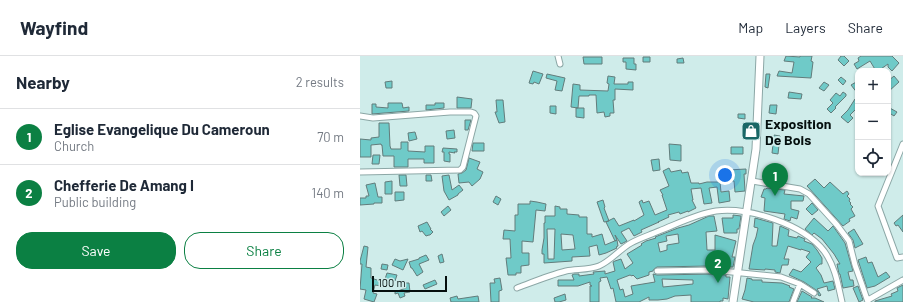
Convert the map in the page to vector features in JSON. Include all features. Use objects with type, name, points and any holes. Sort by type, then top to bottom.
[{"type":"main road","points":[[733,302],[757,142],[760,56]]},
{"type":"street","points":[[558,56],[560,64]]},
{"type":"street","points":[[360,116],[373,118],[450,112],[471,112],[476,116],[463,167],[460,170],[360,172]]},
{"type":"street","points":[[903,144],[878,206],[897,258],[903,257]]},
{"type":"street","points":[[752,181],[800,189],[813,198],[834,221],[849,241],[855,265],[868,301],[903,280]]},
{"type":"street","points":[[518,288],[557,274],[597,267],[631,243],[697,216],[717,211],[747,212],[776,220],[794,228],[816,242],[824,251],[834,270],[842,302]]},
{"type":"street","points":[[657,272],[712,270],[781,277],[800,284],[814,293]]},
{"type":"street","points":[[793,302],[800,284]]},
{"type":"building","points":[[786,56],[812,56],[811,61],[813,62],[811,78],[777,76],[779,71],[792,73],[794,62],[784,61]]},
{"type":"building","points":[[841,56],[844,56],[849,61],[844,66],[838,60]]},
{"type":"building","points":[[861,56],[892,56],[899,63],[892,71],[891,68],[888,67],[888,64],[882,68],[874,68],[870,61],[856,68],[854,64],[859,61],[858,58]]},
{"type":"building","points":[[583,57],[602,57],[602,64],[584,64]]},
{"type":"building","points":[[643,57],[650,57],[650,62],[643,62]]},
{"type":"building","points":[[623,58],[634,58],[636,70],[626,69],[626,62],[623,62]]},
{"type":"building","points":[[683,58],[684,63],[677,63],[677,59]]},
{"type":"building","points":[[533,71],[543,74],[539,84],[534,82],[533,84],[529,83]]},
{"type":"building","points":[[547,74],[565,78],[562,91],[555,90],[557,81],[546,78]]},
{"type":"building","points":[[766,74],[770,74],[768,88],[765,87]]},
{"type":"building","points":[[608,76],[615,77],[614,84],[628,84],[628,82],[633,82],[633,90],[615,89],[615,100],[613,100],[614,113],[610,113],[610,116],[605,117],[604,112],[597,113],[596,95],[579,96],[578,108],[571,107],[573,84],[580,85],[580,90],[608,91]]},
{"type":"building","points":[[894,76],[899,82],[891,89],[891,78]]},
{"type":"building","points":[[841,77],[846,81],[843,85],[838,80]]},
{"type":"building","points":[[392,81],[392,88],[386,88],[385,82]]},
{"type":"building","points":[[824,82],[829,85],[824,91],[819,88]]},
{"type":"building","points":[[855,83],[855,90],[851,85]]},
{"type":"building","points":[[789,92],[802,94],[801,99],[788,98]]},
{"type":"building","points":[[843,92],[846,96],[831,113],[827,109],[833,103],[830,100],[836,93],[840,96]]},
{"type":"building","points":[[457,97],[472,99],[471,108],[457,108]]},
{"type":"building","points":[[855,99],[855,110],[850,115],[853,118],[848,123],[841,117],[848,110]]},
{"type":"building","points":[[496,100],[503,100],[505,122],[499,123],[495,112],[497,112]]},
{"type":"building","points":[[388,103],[402,103],[403,108],[409,107],[409,111],[372,114],[372,104],[376,104],[376,107],[388,108]]},
{"type":"building","points":[[435,103],[444,103],[444,108],[426,110],[426,105],[435,105]]},
{"type":"building","points":[[770,105],[777,105],[776,114],[769,113]]},
{"type":"building","points":[[550,106],[556,106],[556,114],[550,113]]},
{"type":"building","points":[[576,108],[584,108],[584,118],[576,117]]},
{"type":"building","points":[[891,109],[897,112],[894,116],[891,114]]},
{"type":"building","points":[[738,114],[745,114],[745,119],[738,118]]},
{"type":"building","points":[[465,120],[471,120],[468,130],[465,130]]},
{"type":"building","points":[[379,123],[389,123],[391,149],[401,149],[401,142],[408,142],[408,151],[425,152],[425,146],[434,146],[434,163],[424,163],[424,159],[408,159],[408,167],[394,167],[394,156],[383,156],[381,144],[371,145],[371,157],[360,157],[360,139],[371,140],[371,138],[379,137]]},
{"type":"building","points":[[771,124],[777,125],[776,130],[770,129]]},
{"type":"building","points":[[454,130],[455,138],[447,139],[446,131]]},
{"type":"building","points":[[415,132],[417,139],[409,141],[408,133]]},
{"type":"building","points":[[774,135],[780,136],[778,154],[772,153]]},
{"type":"building","points":[[473,143],[484,143],[484,151],[472,151]]},
{"type":"building","points":[[669,144],[681,145],[681,161],[670,160]]},
{"type":"building","points":[[731,147],[743,147],[743,154],[731,154]]},
{"type":"building","points":[[443,148],[457,149],[457,152],[454,152],[455,153],[449,152],[450,162],[444,161],[444,152],[442,152]]},
{"type":"building","points":[[373,155],[380,155],[379,164],[372,164]]},
{"type":"building","points":[[469,158],[480,162],[477,169],[483,172],[480,179],[472,186],[469,182],[459,183],[458,174],[466,170]]},
{"type":"building","points":[[659,159],[660,170],[653,171],[651,160]]},
{"type":"building","points":[[669,168],[671,172],[681,170],[682,173],[688,172],[691,183],[699,184],[707,182],[720,182],[721,192],[729,191],[730,201],[719,203],[717,187],[709,188],[712,203],[704,204],[701,188],[691,189],[692,200],[696,208],[680,214],[679,212],[668,215],[669,217],[641,230],[642,232],[634,236],[629,228],[621,232],[627,241],[621,244],[615,235],[617,240],[615,241],[606,222],[614,218],[619,226],[634,221],[644,215],[639,202],[642,200],[643,203],[649,201],[655,215],[667,210],[660,190],[669,186],[663,171]]},
{"type":"building","points":[[746,169],[746,174],[744,174],[745,191],[735,192],[734,181],[731,181],[731,176],[728,176],[728,170]]},
{"type":"building","points":[[399,175],[406,175],[407,186],[400,186]]},
{"type":"building","points":[[426,175],[431,175],[432,181],[426,181]]},
{"type":"building","points":[[449,175],[452,190],[459,185],[463,190],[449,200],[444,191],[442,176]]},
{"type":"building","points":[[815,179],[824,188],[830,182],[843,194],[847,191],[849,194],[847,196],[850,199],[850,204],[853,207],[851,209],[855,216],[849,219],[850,221],[843,226],[807,186]]},
{"type":"building","points":[[392,181],[392,194],[385,194],[385,182]]},
{"type":"building","points":[[375,183],[378,197],[382,197],[382,203],[360,205],[360,198],[366,198],[366,196],[369,196],[366,185]]},
{"type":"building","points":[[764,189],[785,190],[784,194],[804,196],[803,201],[791,201],[791,209],[799,211],[797,219],[791,217],[790,221],[784,219],[785,214],[764,211],[765,198],[761,197]]},
{"type":"building","points":[[395,192],[404,192],[404,200],[395,201]]},
{"type":"building","points":[[496,196],[501,199],[498,205],[493,202]]},
{"type":"building","points":[[603,200],[604,208],[609,221],[604,222],[597,202]]},
{"type":"building","points":[[530,201],[546,204],[545,211],[536,210],[533,242],[522,241],[522,253],[529,253],[529,265],[521,266],[521,273],[516,273],[516,275],[508,275],[506,258],[511,258],[510,239],[503,239],[504,230],[515,231],[515,215],[518,215],[518,204],[530,204]]},
{"type":"building","points":[[812,203],[818,210],[812,215],[806,209]]},
{"type":"building","points":[[448,206],[451,210],[444,216],[441,212]]},
{"type":"building","points":[[555,206],[560,207],[560,209],[567,209],[567,214],[587,217],[587,234],[592,234],[592,237],[602,234],[605,245],[617,240],[618,246],[616,247],[617,248],[599,255],[597,245],[589,247],[590,256],[572,257],[572,261],[544,263],[544,254],[542,254],[542,250],[545,216],[555,216]],"holes":[[[547,229],[555,229],[554,259],[548,259]],[[561,234],[573,235],[575,249],[562,250]]]},
{"type":"building","points":[[733,215],[741,216],[737,233],[724,233],[722,218],[733,218]]},
{"type":"building","points":[[903,215],[903,232],[898,225],[896,226],[894,223]]},
{"type":"building","points":[[709,216],[714,216],[717,231],[706,232],[707,250],[715,250],[715,235],[736,241],[732,257],[735,257],[733,267],[728,267],[727,262],[717,261],[718,259],[709,259],[709,266],[657,267],[653,271],[649,272],[649,275],[637,279],[633,275],[630,275],[617,280],[620,290],[623,289],[625,297],[633,294],[631,286],[655,282],[653,274],[726,275],[726,277],[730,277],[728,299],[723,298],[723,301],[720,302],[691,302],[691,295],[675,296],[658,300],[649,300],[649,297],[639,302],[616,302],[613,288],[611,289],[607,277],[600,278],[599,302],[590,302],[590,286],[592,286],[590,285],[590,282],[578,286],[558,286],[558,280],[574,280],[572,275],[574,274],[579,274],[579,276],[594,274],[593,272],[605,271],[605,274],[615,271],[613,262],[621,259],[625,269],[633,263],[627,254],[642,245],[641,244],[656,238],[655,237]],"holes":[[[678,234],[679,243],[667,245],[667,250],[660,252],[658,243],[667,241],[666,236]],[[662,279],[693,280],[693,284],[663,287]]]},
{"type":"building","points":[[755,218],[773,223],[772,246],[777,246],[780,226],[789,230],[788,236],[797,238],[798,236],[805,239],[804,241],[812,244],[822,258],[822,264],[816,268],[824,283],[833,281],[835,289],[828,291],[827,286],[817,289],[821,295],[820,296],[816,290],[789,275],[793,269],[801,272],[811,262],[806,257],[810,252],[801,249],[788,246],[784,259],[789,259],[788,265],[782,265],[780,273],[775,272],[775,270],[749,269],[753,245],[758,228],[754,227]]},
{"type":"building","points":[[814,218],[828,231],[833,226],[845,243],[853,271],[848,272],[850,280],[853,280],[854,286],[843,288],[837,264],[840,264],[834,254],[822,239],[814,233],[812,235],[805,229]]},
{"type":"building","points":[[427,222],[433,232],[426,236],[422,231],[420,232],[418,226]]},
{"type":"building","points":[[854,229],[863,244],[855,248],[853,240],[848,233]]},
{"type":"building","points":[[364,246],[368,247],[366,267],[371,268],[371,278],[383,282],[381,286],[375,285],[373,293],[377,294],[374,302],[364,299],[366,290],[360,289],[362,264],[360,264],[360,261]]},
{"type":"building","points":[[442,254],[444,262],[440,263],[438,256]]},
{"type":"building","points":[[426,255],[429,260],[419,264],[423,272],[417,276],[411,268],[409,262]]},
{"type":"building","points":[[866,257],[868,263],[872,262],[878,277],[886,272],[890,277],[875,286],[867,288],[858,260]]},
{"type":"building","points":[[395,259],[400,261],[408,259],[403,270],[392,265]]},
{"type":"building","points":[[382,264],[388,265],[387,270],[381,269]]},
{"type":"building","points":[[387,273],[397,275],[395,281],[385,279]]},
{"type":"building","points":[[500,278],[502,290],[499,291],[499,302],[491,302],[490,283],[495,283],[494,279]]},
{"type":"building","points":[[747,278],[752,280],[762,280],[762,282],[782,283],[790,286],[789,287],[794,289],[789,302],[754,302],[742,299]]},
{"type":"building","points":[[435,280],[437,284],[425,289],[423,285]]},
{"type":"building","points":[[405,283],[409,283],[410,292],[404,293],[405,296],[400,298],[398,293],[395,294],[395,292],[406,288]]},
{"type":"building","points":[[903,285],[903,302],[875,302],[892,296],[891,294],[898,291],[897,288]]},
{"type":"building","points":[[858,286],[863,300],[859,302],[853,288]]},
{"type":"building","points":[[802,291],[812,297],[811,298],[824,302],[797,302]]},
{"type":"building","points":[[565,294],[566,300],[555,302],[554,298]]},
{"type":"building","points":[[457,296],[458,299],[478,296],[479,302],[451,302],[450,298]]},
{"type":"place","name":"Exposition De Bois","points":[[751,131]]},
{"type":"place","name":"Eglise Evangelique Du Cameroun","points":[[775,196]]},
{"type":"place","name":"Chefferie De Amang I","points":[[718,283]]}]
